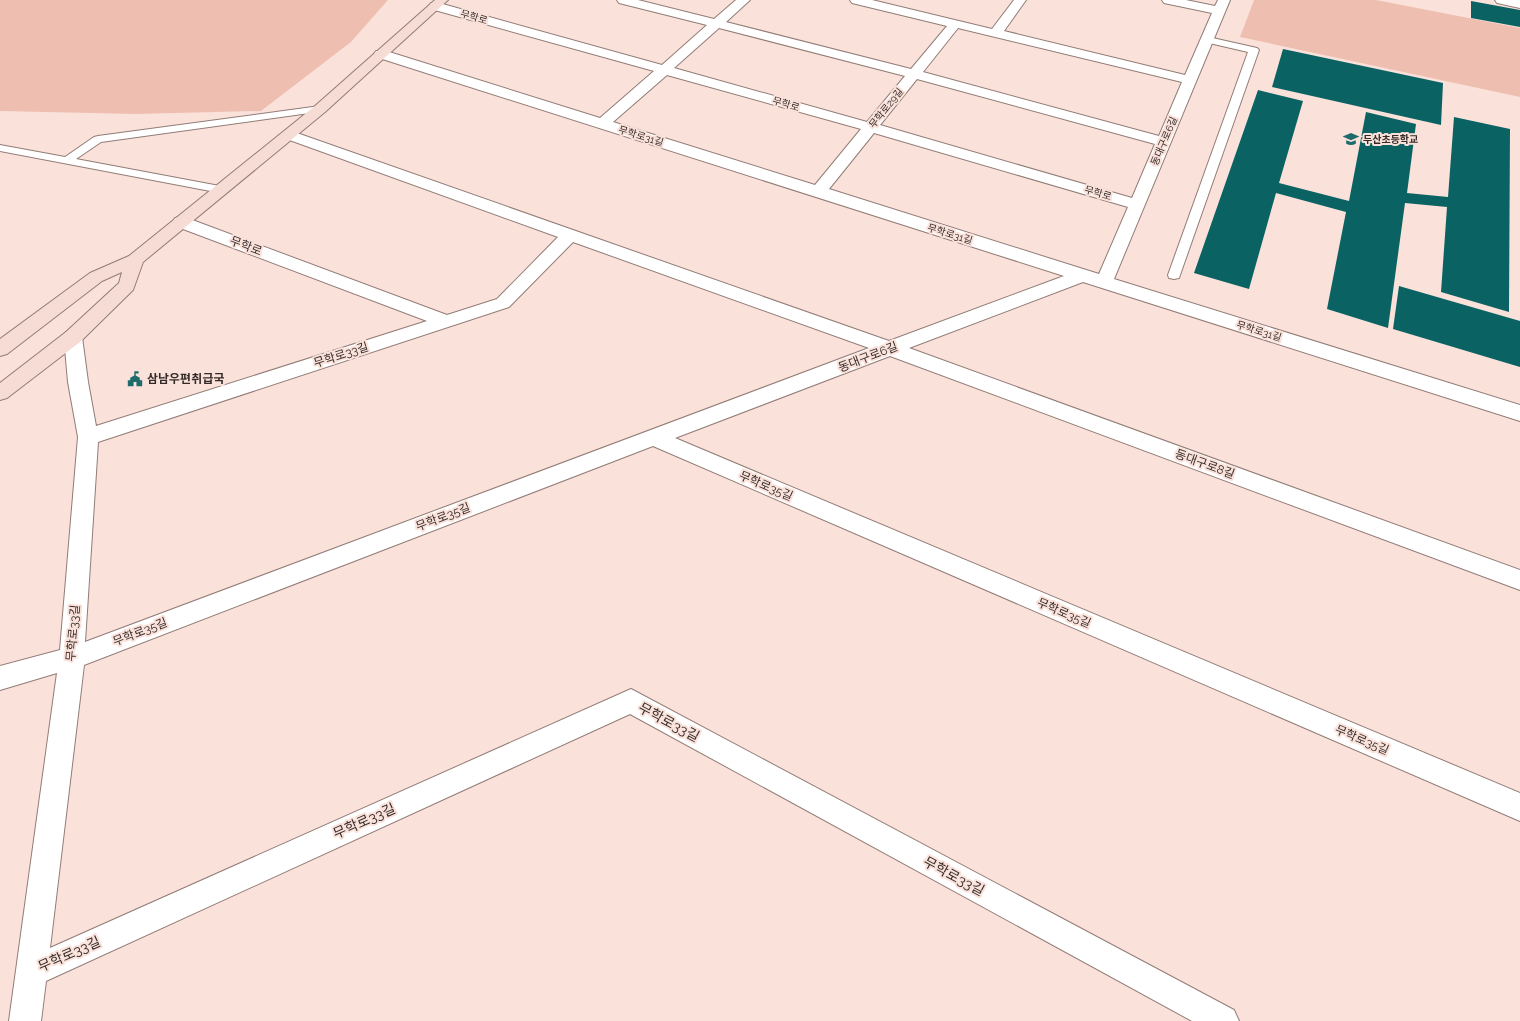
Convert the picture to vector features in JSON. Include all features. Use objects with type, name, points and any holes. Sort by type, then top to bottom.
[{"type":"main road","name":"무학로","points":[[0,349],[96,277],[135,260],[320,109],[438,3]]},
{"type":"main road","points":[[0,393],[72,337],[127,286],[135,260]]},
{"type":"street","points":[[623,0],[914,74],[1164,142]]},
{"type":"street","points":[[602,124],[744,0]]},
{"type":"street","points":[[856,0],[1190,80]]},
{"type":"street","points":[[995,34],[1020,0]]},
{"type":"street","points":[[1168,0],[1222,6]]},
{"type":"street","points":[[1501,0],[1520,4]]},
{"type":"street","name":"무학로","points":[[438,3],[664,70],[1138,204]]},
{"type":"street","name":"동대구로6길","points":[[1104,282],[1222,6]]},
{"type":"street","name":"무학로29길","points":[[818,192],[955,24]]},
{"type":"street","name":"무학로31길","points":[[380,54],[1520,413]]},
{"type":"street","points":[[289,135],[891,349]]},
{"type":"street","name":"무학로","points":[[181,222],[445,322]]},
{"type":"street","name":"무학로33길","points":[[88,437],[503,303],[570,235]]},
{"type":"street","name":"동대구로6길","points":[[654,438],[1083,275]]},
{"type":"street","name":"무학로33길","points":[[25,1021],[72,658],[88,437],[72,337]]},
{"type":"street","name":"동대구로8길","points":[[891,349],[1520,580]]},
{"type":"street","name":"무학로35길","points":[[0,678],[72,658],[654,438],[1520,807]]},
{"type":"street","name":"무학로33길","points":[[32,971],[631,701],[1223,1021]]},
{"type":"lane","points":[[1174,275],[1254,50],[1208,40]]},
{"type":"lane","points":[[67,160],[98,138],[320,109]]},
{"type":"lane","points":[[0,148],[221,189]]},
{"type":"shaded area","points":[[0,0],[388,0],[351,42],[261,111],[136,114],[0,111]]},
{"type":"shaded area","points":[[1254,0],[1376,0],[1520,28],[1520,97],[1240,37]]},
{"type":"building","points":[[1471,1],[1520,10],[1520,27],[1471,18]]},
{"type":"building","points":[[1283,49],[1443,83],[1441,125],[1272,87]]},
{"type":"building","points":[[1258,90],[1303,101],[1279,183],[1349,201],[1366,112],[1416,124],[1407,193],[1448,197],[1454,117],[1510,129],[1509,312],[1441,292],[1447,207],[1405,203],[1388,328],[1327,309],[1346,212],[1276,193],[1249,289],[1194,273]]},
{"type":"building","points":[[1399,286],[1520,321],[1520,367],[1393,329]]},
{"type":"place","name":"두산초등학교","points":[[1351,139]]},
{"type":"place","name":"삼남우편취급국","points":[[135,379]]}]
